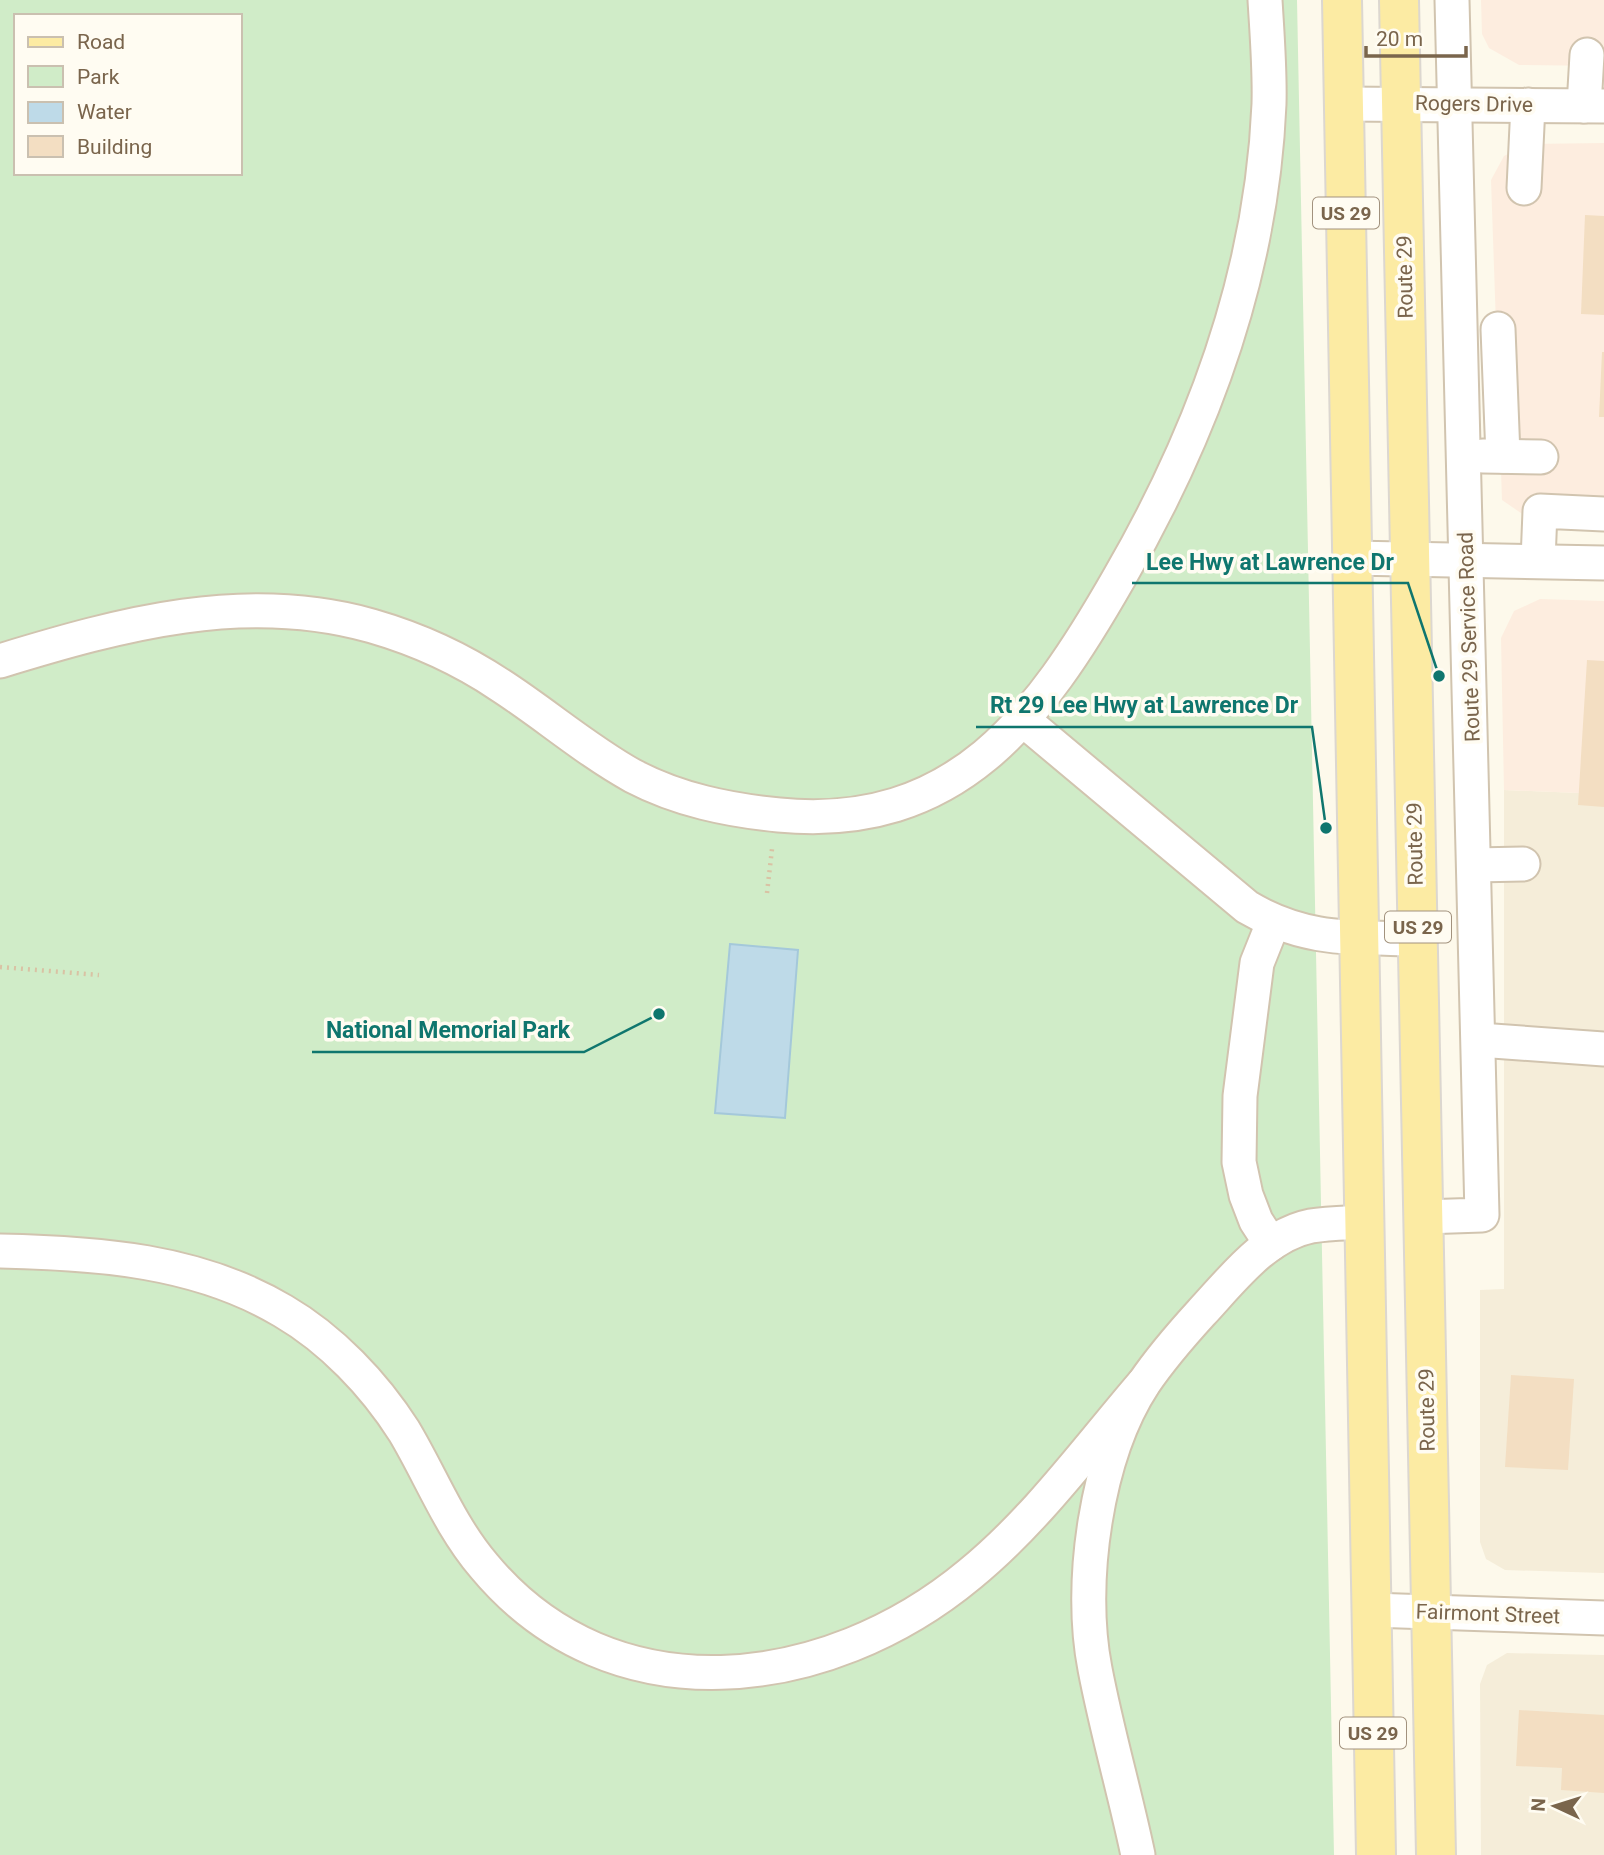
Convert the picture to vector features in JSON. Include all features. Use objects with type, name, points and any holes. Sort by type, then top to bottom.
[{"type":"main road","name":"US 29","points":[[1342,0],[1376,1855]]},
{"type":"main road","name":"Route 29","points":[[1399,0],[1408,558],[1433,1611],[1436,1855]]},
{"type":"street","points":[[0,661],[90,633],[183,614],[245,609],[309,613],[370,625],[422,643],[455,659],[505,687],[572,737],[635,776],[681,796],[734,810],[817,818],[864,814],[910,802],[951,783],[981,760],[1022,719],[1102,609],[1150,526],[1190,442],[1222,359],[1245,279],[1261,194],[1269,102],[1265,0]]},
{"type":"street","name":"Route 29 Service Road","points":[[1423,1217],[1482,1215],[1475,865],[1485,749],[1465,558],[1452,0]]},
{"type":"street","points":[[1587,55],[1594,106]]},
{"type":"street","name":"Rogers Drive","points":[[1344,104],[1594,106]]},
{"type":"street","points":[[1524,188],[1528,105]]},
{"type":"street","points":[[1498,329],[1503,456]]},
{"type":"street","points":[[1463,456],[1541,457]]},
{"type":"street","points":[[1538,561],[1540,511],[1604,514]]},
{"type":"street","points":[[1352,558],[1465,558],[1604,563]]},
{"type":"street","points":[[1022,719],[1247,907],[1273,923],[1304,933],[1358,938],[1418,939]]},
{"type":"street","points":[[1475,865],[1523,864]]},
{"type":"street","points":[[1271,1244],[1256,1221],[1246,1195],[1239,1149],[1240,1096],[1257,963],[1273,923]]},
{"type":"street","points":[[1479,1040],[1604,1049]]},
{"type":"street","points":[[0,1251],[106,1256],[182,1269],[234,1286],[285,1312],[331,1346],[370,1385],[403,1431],[451,1520],[483,1565],[518,1602],[561,1635],[594,1650],[659,1670],[708,1674],[757,1671],[816,1658],[874,1636],[922,1608],[969,1575],[1012,1536],[1183,1334],[1241,1270],[1271,1244],[1309,1226],[1364,1222]]},
{"type":"street","points":[[1138,1855],[1094,1668],[1088,1613],[1090,1557],[1101,1491],[1123,1425],[1143,1384]]},
{"type":"street","name":"Fairmont Street","points":[[1371,1610],[1604,1618]]},
{"type":"path","points":[[767,893],[772,850]]},
{"type":"path","points":[[0,967],[99,975]]},
{"type":"shaded area","points":[[1481,0],[1604,0],[1604,66],[1519,65],[1489,48],[1482,34]]},
{"type":"shaded area","points":[[1604,143],[1604,522],[1531,520],[1502,500],[1491,180],[1504,156],[1528,144]]},
{"type":"shaded area","points":[[1540,599],[1604,601],[1604,794],[1504,790],[1501,638],[1514,611]]},
{"type":"shaded area","points":[[1504,790],[1604,794],[1604,1573],[1505,1570],[1486,1559],[1480,1542],[1480,1290],[1504,1289]]},
{"type":"shaded area","points":[[1507,1653],[1604,1655],[1604,1855],[1481,1855],[1480,1684],[1487,1665]]},
{"type":"green space","points":[[0,0],[1297,0],[1334,1855],[0,1855]]},
{"type":"water","points":[[730,944],[798,950],[785,1118],[715,1113]]},
{"type":"building","points":[[1585,215],[1604,216],[1604,315],[1581,314]]},
{"type":"building","points":[[1602,352],[1604,417],[1599,417]]},
{"type":"building","points":[[1587,660],[1604,661],[1604,807],[1578,805]]},
{"type":"building","points":[[1511,1375],[1574,1379],[1568,1470],[1505,1467]]},
{"type":"building","points":[[1519,1710],[1604,1715],[1604,1793],[1561,1790],[1562,1768],[1516,1766]]},
{"type":"place","name":"Lee Hwy at Lawrence Dr","points":[[1439,676]]},
{"type":"place","name":"Rt 29 Lee Hwy at Lawrence Dr","points":[[1326,828]]},
{"type":"place","name":"National Memorial Park","points":[[659,1014]]}]
